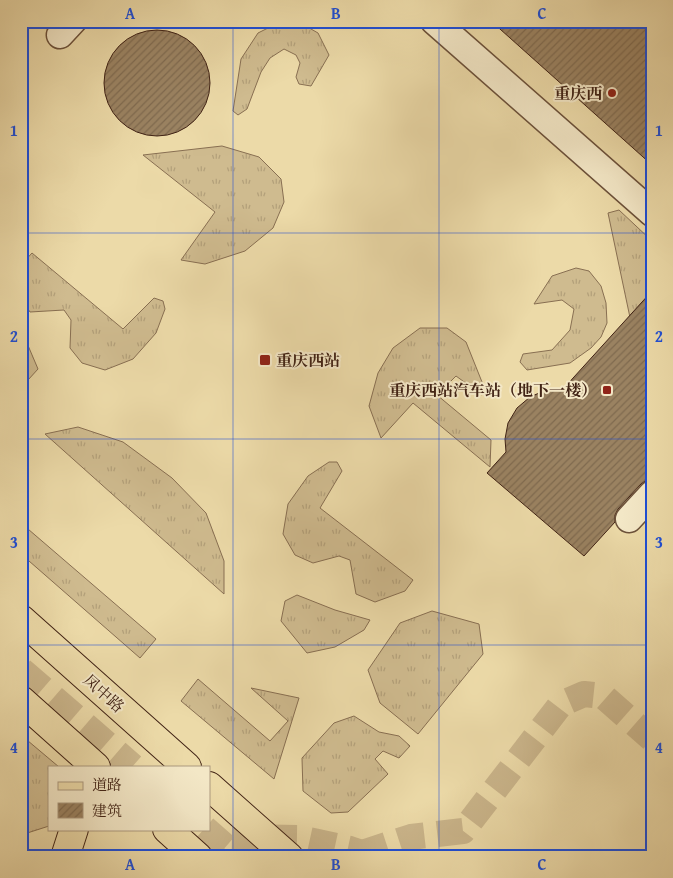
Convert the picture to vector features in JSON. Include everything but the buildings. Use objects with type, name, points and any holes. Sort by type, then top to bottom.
[{"type":"main road","name":"凤中路","points":[[21,619],[186,766]]},
{"type":"main road","points":[[21,700],[95,766]]},
{"type":"main road","points":[[210,787],[289,857]]},
{"type":"main road","points":[[64,857],[74,830]]},
{"type":"main road","points":[[168,830],[198,857]]},
{"type":"lane","points":[[434,21],[652,213]]},
{"type":"lane","points":[[629,519],[652,494]]},
{"type":"green space","points":[[282,21],[297,21],[318,33],[329,55],[311,86],[299,84],[296,77],[300,63],[296,55],[284,49],[270,58],[261,72],[247,109],[238,115],[233,111],[241,59],[258,33]]},
{"type":"green space","points":[[222,146],[259,157],[281,179],[284,202],[273,228],[245,251],[205,264],[181,260],[215,212],[143,155]]},
{"type":"green space","points":[[619,210],[652,241],[652,356],[636,346],[608,213]]},
{"type":"green space","points":[[32,253],[123,329],[154,298],[163,301],[165,309],[156,333],[133,359],[105,370],[82,363],[70,348],[71,320],[64,310],[30,312],[21,299],[22,264]]},
{"type":"green space","points":[[576,268],[589,271],[601,286],[606,303],[607,323],[601,337],[591,348],[570,363],[527,370],[520,362],[523,354],[552,350],[570,330],[574,309],[562,300],[534,304],[552,276]]},
{"type":"green space","points":[[420,328],[447,328],[466,342],[482,382],[482,395],[456,376],[437,395],[491,440],[490,467],[413,403],[381,438],[369,406],[378,373],[393,348]]},
{"type":"green space","points":[[21,329],[38,369],[28,380],[21,381]]},
{"type":"green space","points":[[78,427],[123,442],[172,478],[206,513],[224,561],[224,594],[45,434]]},
{"type":"green space","points":[[329,462],[337,462],[342,471],[320,508],[413,580],[405,591],[375,602],[356,594],[350,560],[339,556],[313,563],[295,555],[283,534],[288,504],[308,476]]},
{"type":"green space","points":[[21,523],[156,639],[140,658],[21,554]]},
{"type":"green space","points":[[297,595],[335,610],[370,620],[364,630],[335,647],[307,653],[281,621],[285,601]]},
{"type":"green space","points":[[432,611],[479,624],[483,654],[418,734],[380,703],[368,670],[400,623]]},
{"type":"green space","points":[[198,679],[270,741],[288,721],[251,688],[299,698],[274,779],[181,701]]},
{"type":"green space","points":[[354,716],[379,732],[399,736],[410,746],[399,758],[383,751],[375,759],[388,774],[348,812],[331,813],[303,791],[302,758],[334,723]]},
{"type":"green space","points":[[21,735],[58,766],[48,766],[48,826],[21,835]]},
{"type":"tunnel","points":[[21,671],[131,766]]},
{"type":"tunnel","points":[[362,853],[411,837],[463,831],[561,704],[584,694],[603,696],[652,739]]},
{"type":"tunnel","points":[[205,830],[236,857]]},
{"type":"tunnel","points":[[199,857],[229,837],[299,838],[350,849],[374,857]]},
{"type":"place","name":"重庆西","points":[[612,93]]},
{"type":"place","name":"重庆西站","points":[[265,360]]},
{"type":"place","name":"重庆西站汽车站（地下一楼）","points":[[607,390]]}]
